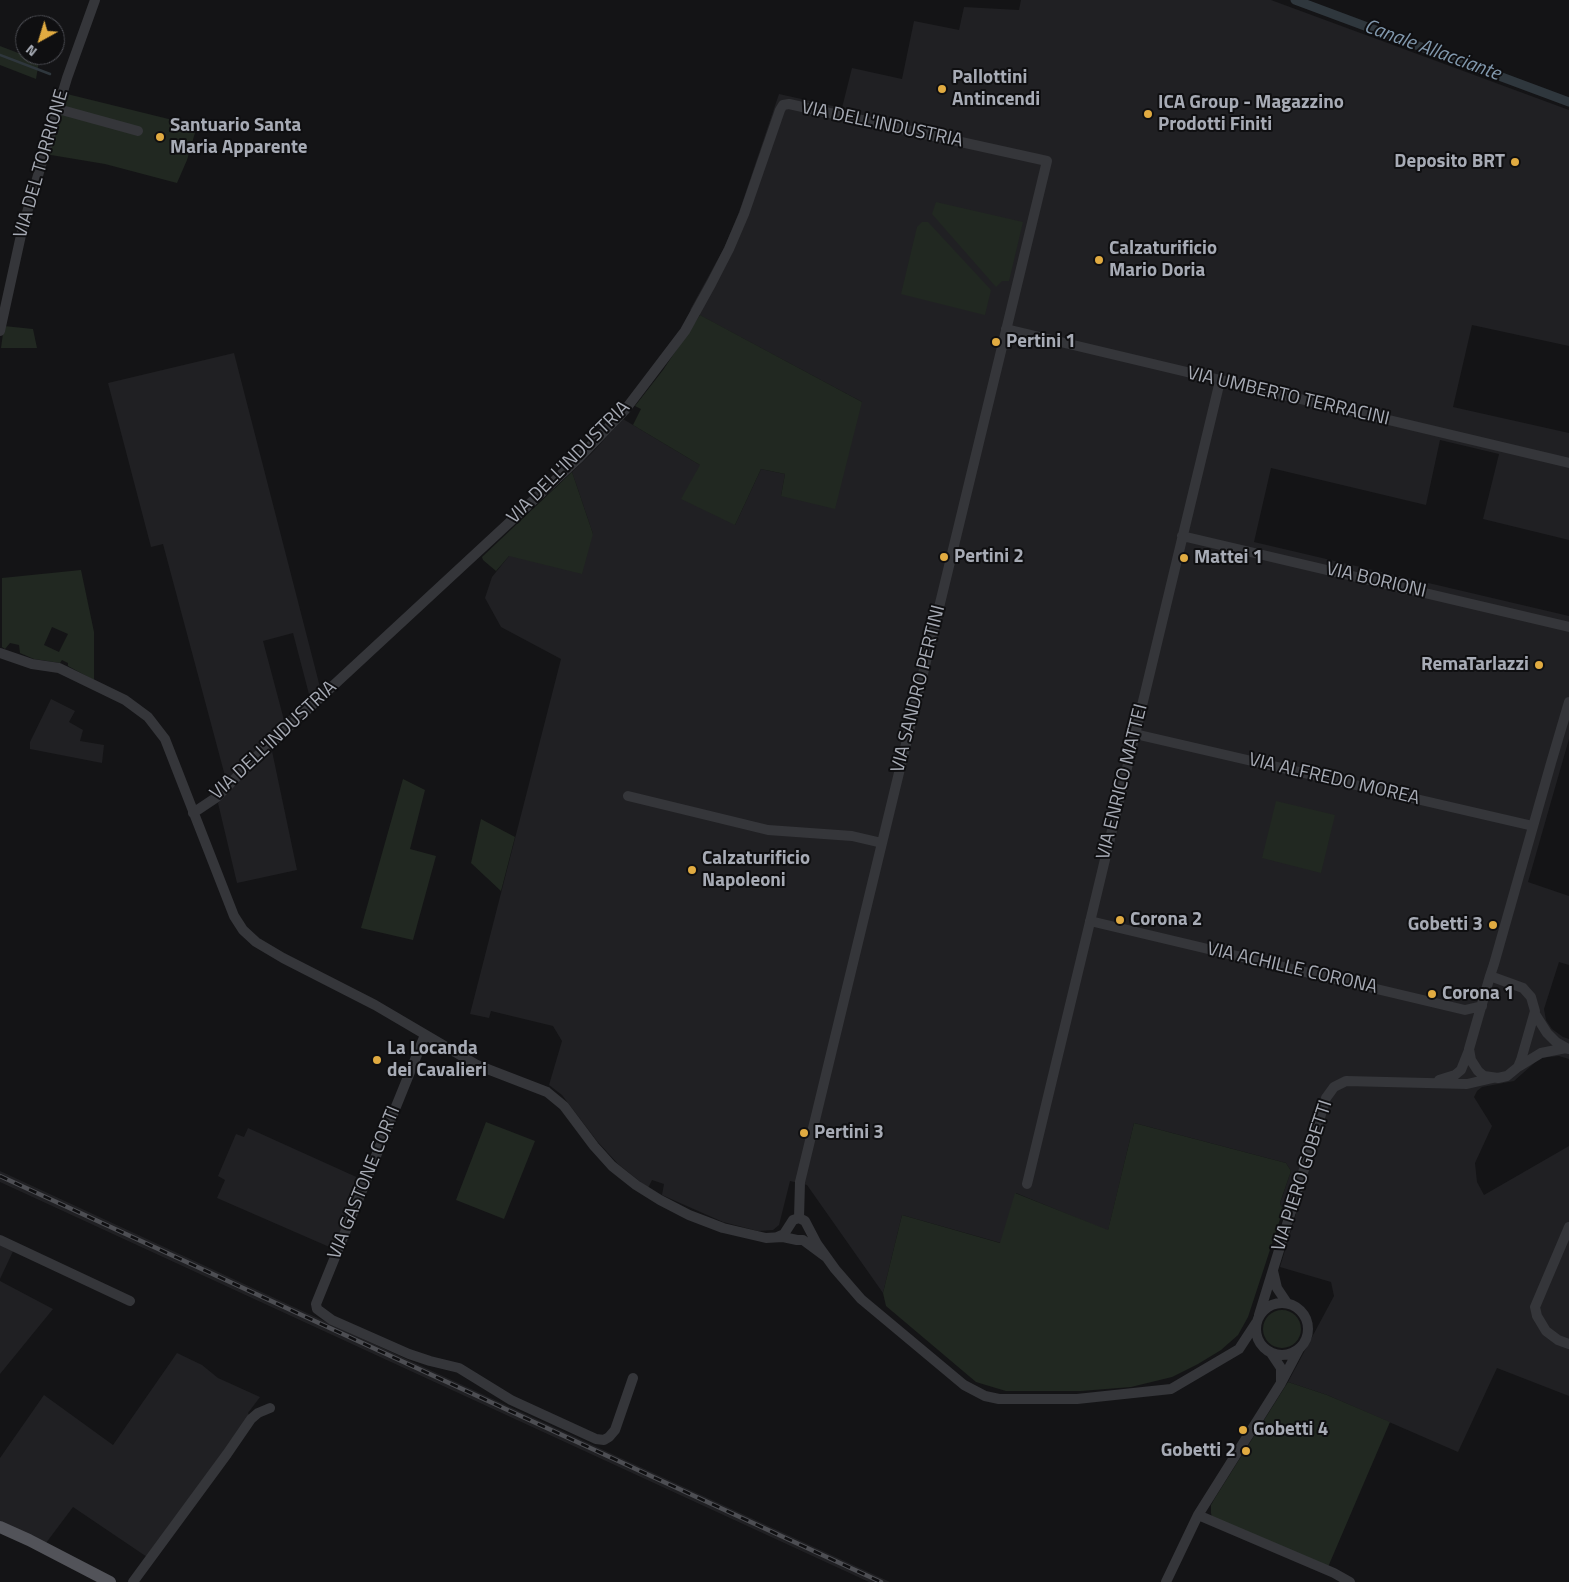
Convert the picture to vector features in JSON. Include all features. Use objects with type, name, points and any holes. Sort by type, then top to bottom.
[{"type":"main road","points":[[0,1527],[110,1582]]},
{"type":"street","name":"VIA DEL TORRIONE","points":[[0,331],[23,226],[58,109],[95,0]]},
{"type":"street","name":"VIA DELL'INDUSTRIA","points":[[192,813],[216,797],[255,758],[579,458],[625,410],[684,331],[711,284],[744,214],[783,105],[789,104],[1047,162]]},
{"type":"street","points":[[58,109],[138,131]]},
{"type":"street","name":"VIA SANDRO PERTINI","points":[[799,1218],[800,1182],[1047,162]]},
{"type":"street","name":"VIA UMBERTO TERRACINI","points":[[1006,329],[1569,463]]},
{"type":"street","name":"VIA ENRICO MATTEI","points":[[1027,1184],[1220,381]]},
{"type":"street","name":"VIA BORIONI","points":[[1182,536],[1569,627]]},
{"type":"street","points":[[0,653],[62,670],[125,700],[148,717],[158,728],[165,739],[192,813],[234,916],[249,936],[267,950],[360,996],[477,1065],[547,1092],[564,1106],[598,1151],[612,1166],[636,1185],[660,1200],[723,1228],[756,1236],[776,1237],[790,1233]]},
{"type":"street","points":[[1427,1083],[1446,1079],[1461,1070],[1469,1049],[1569,702]]},
{"type":"street","name":"VIA ALFREDO MOREA","points":[[1135,734],[1533,826]]},
{"type":"street","points":[[628,796],[768,830],[852,836],[882,843]]},
{"type":"street","name":"VIA ACHILLE CORONA","points":[[1090,921],[1465,1010],[1478,1020]]},
{"type":"street","points":[[1490,976],[1515,984],[1528,992],[1534,1002],[1535,1014],[1518,1067]]},
{"type":"street","name":"VIA ACHILLE CORONA","points":[[1465,1010],[1482,1006]]},
{"type":"street","points":[[1535,1014],[1547,1033],[1567,1049]]},
{"type":"street","name":"VIA GASTONE CORTI","points":[[425,1035],[316,1304],[317,1309],[332,1320],[409,1354],[459,1368],[511,1400],[596,1440],[604,1440],[610,1437],[615,1430],[633,1378]]},
{"type":"street","points":[[1469,1049],[1475,1068],[1484,1076],[1493,1078],[1507,1076],[1541,1053],[1567,1049]]},
{"type":"street","name":"VIA PIERO GOBETTI","points":[[1257,1319],[1329,1092],[1339,1083],[1346,1081],[1467,1084],[1493,1078]]},
{"type":"street","points":[[826,1257],[803,1240],[797,1240],[790,1233],[790,1222],[799,1218],[808,1223],[826,1257],[844,1281],[875,1311],[964,1385],[985,1396],[1012,1400],[1077,1399],[1166,1390],[1178,1386],[1239,1349],[1257,1319],[1269,1306],[1281,1302],[1299,1309],[1306,1320],[1308,1333],[1306,1339],[1281,1383],[1198,1515],[1166,1582]]},
{"type":"street","points":[[1569,1227],[1535,1307],[1537,1316],[1546,1330],[1558,1340],[1569,1344]]},
{"type":"street","points":[[803,1240],[808,1235],[810,1229]]},
{"type":"street","points":[[0,1240],[130,1301]]},
{"type":"street","name":"VIA PIERO GOBETTI","points":[[1273,1270],[1277,1288],[1287,1303]]},
{"type":"street","points":[[1257,1319],[1256,1337],[1280,1368],[1282,1375],[1281,1383]]},
{"type":"street","points":[[1239,1349],[1267,1351],[1276,1355],[1288,1355],[1299,1349]]},
{"type":"street","points":[[133,1582],[228,1454],[251,1418],[270,1408]]},
{"type":"street","points":[[1198,1515],[1322,1568],[1350,1582]]},
{"type":"shaded area","points":[[1021,0],[1271,0],[1569,110],[1569,346],[1472,325],[1453,407],[1569,433],[1569,540],[1483,519],[1499,454],[1440,440],[1426,505],[1271,468],[1254,542],[1569,616],[1569,739],[1528,882],[1569,896],[1569,965],[1559,962],[1544,1009],[1546,1020],[1552,1029],[1569,1039],[1569,1059],[1559,1056],[1540,1058],[1514,1081],[1482,1087],[1474,1097],[1492,1126],[1475,1163],[1477,1182],[1484,1195],[1569,1146],[1569,1396],[1497,1368],[1458,1452],[1327,1395],[1288,1382],[1334,1296],[1331,1282],[1280,1267],[1296,1214],[1283,1210],[1280,1203],[1291,1171],[1286,1163],[1134,1123],[1108,1231],[1016,1193],[1001,1243],[902,1215],[883,1293],[807,1185],[790,1181],[779,1225],[773,1230],[758,1231],[723,1222],[662,1195],[664,1184],[652,1180],[648,1188],[618,1164],[597,1141],[562,1095],[549,1085],[562,1041],[553,1026],[491,1011],[489,1018],[470,1014],[561,659],[501,627],[485,598],[492,577],[509,556],[593,534],[572,472],[623,419],[700,465],[735,525],[761,469],[785,474],[781,496],[862,402],[690,310],[724,248],[739,212],[779,94],[842,108],[852,68],[902,79],[914,21],[959,30],[964,7],[1019,10]]},
{"type":"shaded area","points":[[0,46],[15,52],[15,65],[38,65],[36,79],[0,65]]},
{"type":"shaded area","points":[[63,93],[197,126],[187,160],[177,183],[105,164],[45,154]]},
{"type":"shaded area","points":[[936,202],[1023,222],[1009,281],[1002,281],[996,287],[932,214]]},
{"type":"shaded area","points":[[922,222],[928,222],[991,290],[985,315],[901,294],[917,227]]},
{"type":"shaded area","points":[[700,315],[862,402],[835,509],[781,496],[785,474],[761,469],[735,525],[681,499],[700,465],[633,425],[641,409],[635,406],[663,370]]},
{"type":"shaded area","points":[[4,326],[33,329],[37,348],[1,348]]},
{"type":"shaded area","points":[[234,353],[321,691],[268,739],[297,870],[237,883],[218,803],[229,791],[163,544],[151,547],[108,383]],"holes":[[[293,633],[310,698],[284,720],[263,641]]]},
{"type":"shaded area","points":[[572,472],[593,534],[582,574],[509,556],[496,571],[483,560],[482,557]]},
{"type":"shaded area","points":[[81,570],[94,632],[94,680],[68,666],[68,663],[62,660],[60,663],[34,659],[20,653],[19,645],[10,643],[5,649],[2,647],[2,578]],"holes":[[[52,627],[68,634],[59,652],[44,645]]]},
{"type":"shaded area","points":[[51,699],[75,711],[69,722],[83,730],[80,741],[104,745],[102,763],[30,749],[30,742]]},
{"type":"shaded area","points":[[403,779],[425,790],[410,849],[436,856],[413,940],[361,928]]},
{"type":"shaded area","points":[[1276,801],[1335,815],[1321,873],[1262,858]]},
{"type":"shaded area","points":[[481,819],[515,837],[501,891],[471,863]]},
{"type":"shaded area","points":[[486,1122],[535,1141],[504,1219],[456,1200]]},
{"type":"shaded area","points":[[1134,1123],[1286,1163],[1291,1171],[1280,1203],[1283,1210],[1248,1317],[1238,1335],[1221,1350],[1172,1377],[1131,1387],[1081,1391],[1006,1391],[976,1382],[886,1306],[883,1293],[902,1215],[1000,1243],[1015,1193],[1108,1230]]},
{"type":"shaded area","points":[[248,1128],[363,1180],[334,1249],[217,1198],[225,1180],[218,1176],[236,1134],[244,1137]]},
{"type":"shaded area","points":[[0,1171],[890,1582],[869,1582],[0,1182]]},
{"type":"shaded area","points":[[0,1240],[15,1247],[0,1279]]},
{"type":"shaded area","points":[[0,1281],[53,1309],[0,1374]]},
{"type":"shaded area","points":[[1282,1310],[1295,1316],[1301,1329],[1295,1342],[1282,1348],[1269,1342],[1263,1329],[1269,1316]]},
{"type":"shaded area","points":[[177,1353],[202,1365],[218,1378],[260,1397],[248,1413],[251,1419],[150,1559],[73,1507],[46,1543],[0,1523],[0,1458],[44,1395],[113,1445]]},
{"type":"shaded area","points":[[1288,1382],[1327,1395],[1390,1422],[1328,1567],[1212,1517],[1211,1513],[1211,1505],[1215,1498]]},
{"type":"waterway","name":"Canale Allacciante","points":[[1295,0],[1569,102]]},
{"type":"waterway","points":[[0,55],[50,74]]},
{"type":"railway","points":[[0,1176],[881,1582]]},
{"type":"place","name":"Pallottini Antincendi","points":[[942,89]]},
{"type":"place","name":"ICA Group - Magazzino Prodotti Finiti","points":[[1148,114]]},
{"type":"place","name":"Santuario Santa Maria Apparente","points":[[160,137]]},
{"type":"place","name":"Deposito BRT","points":[[1515,162]]},
{"type":"place","name":"Calzaturificio Mario Doria","points":[[1099,260]]},
{"type":"place","name":"Pertini 1","points":[[996,342]]},
{"type":"place","name":"Pertini 2","points":[[944,557]]},
{"type":"place","name":"Mattei 1","points":[[1184,558]]},
{"type":"place","name":"RemaTarlazzi","points":[[1539,665]]},
{"type":"place","name":"Calzaturificio Napoleoni","points":[[692,870]]},
{"type":"place","name":"Corona 2","points":[[1120,920]]},
{"type":"place","name":"Gobetti 3","points":[[1493,925]]},
{"type":"place","name":"Corona 1","points":[[1432,994]]},
{"type":"place","name":"La Locanda dei Cavalieri","points":[[377,1060]]},
{"type":"place","name":"Pertini 3","points":[[804,1133]]},
{"type":"place","name":"Gobetti 4","points":[[1243,1430]]},
{"type":"place","name":"Gobetti 2","points":[[1246,1451]]}]
